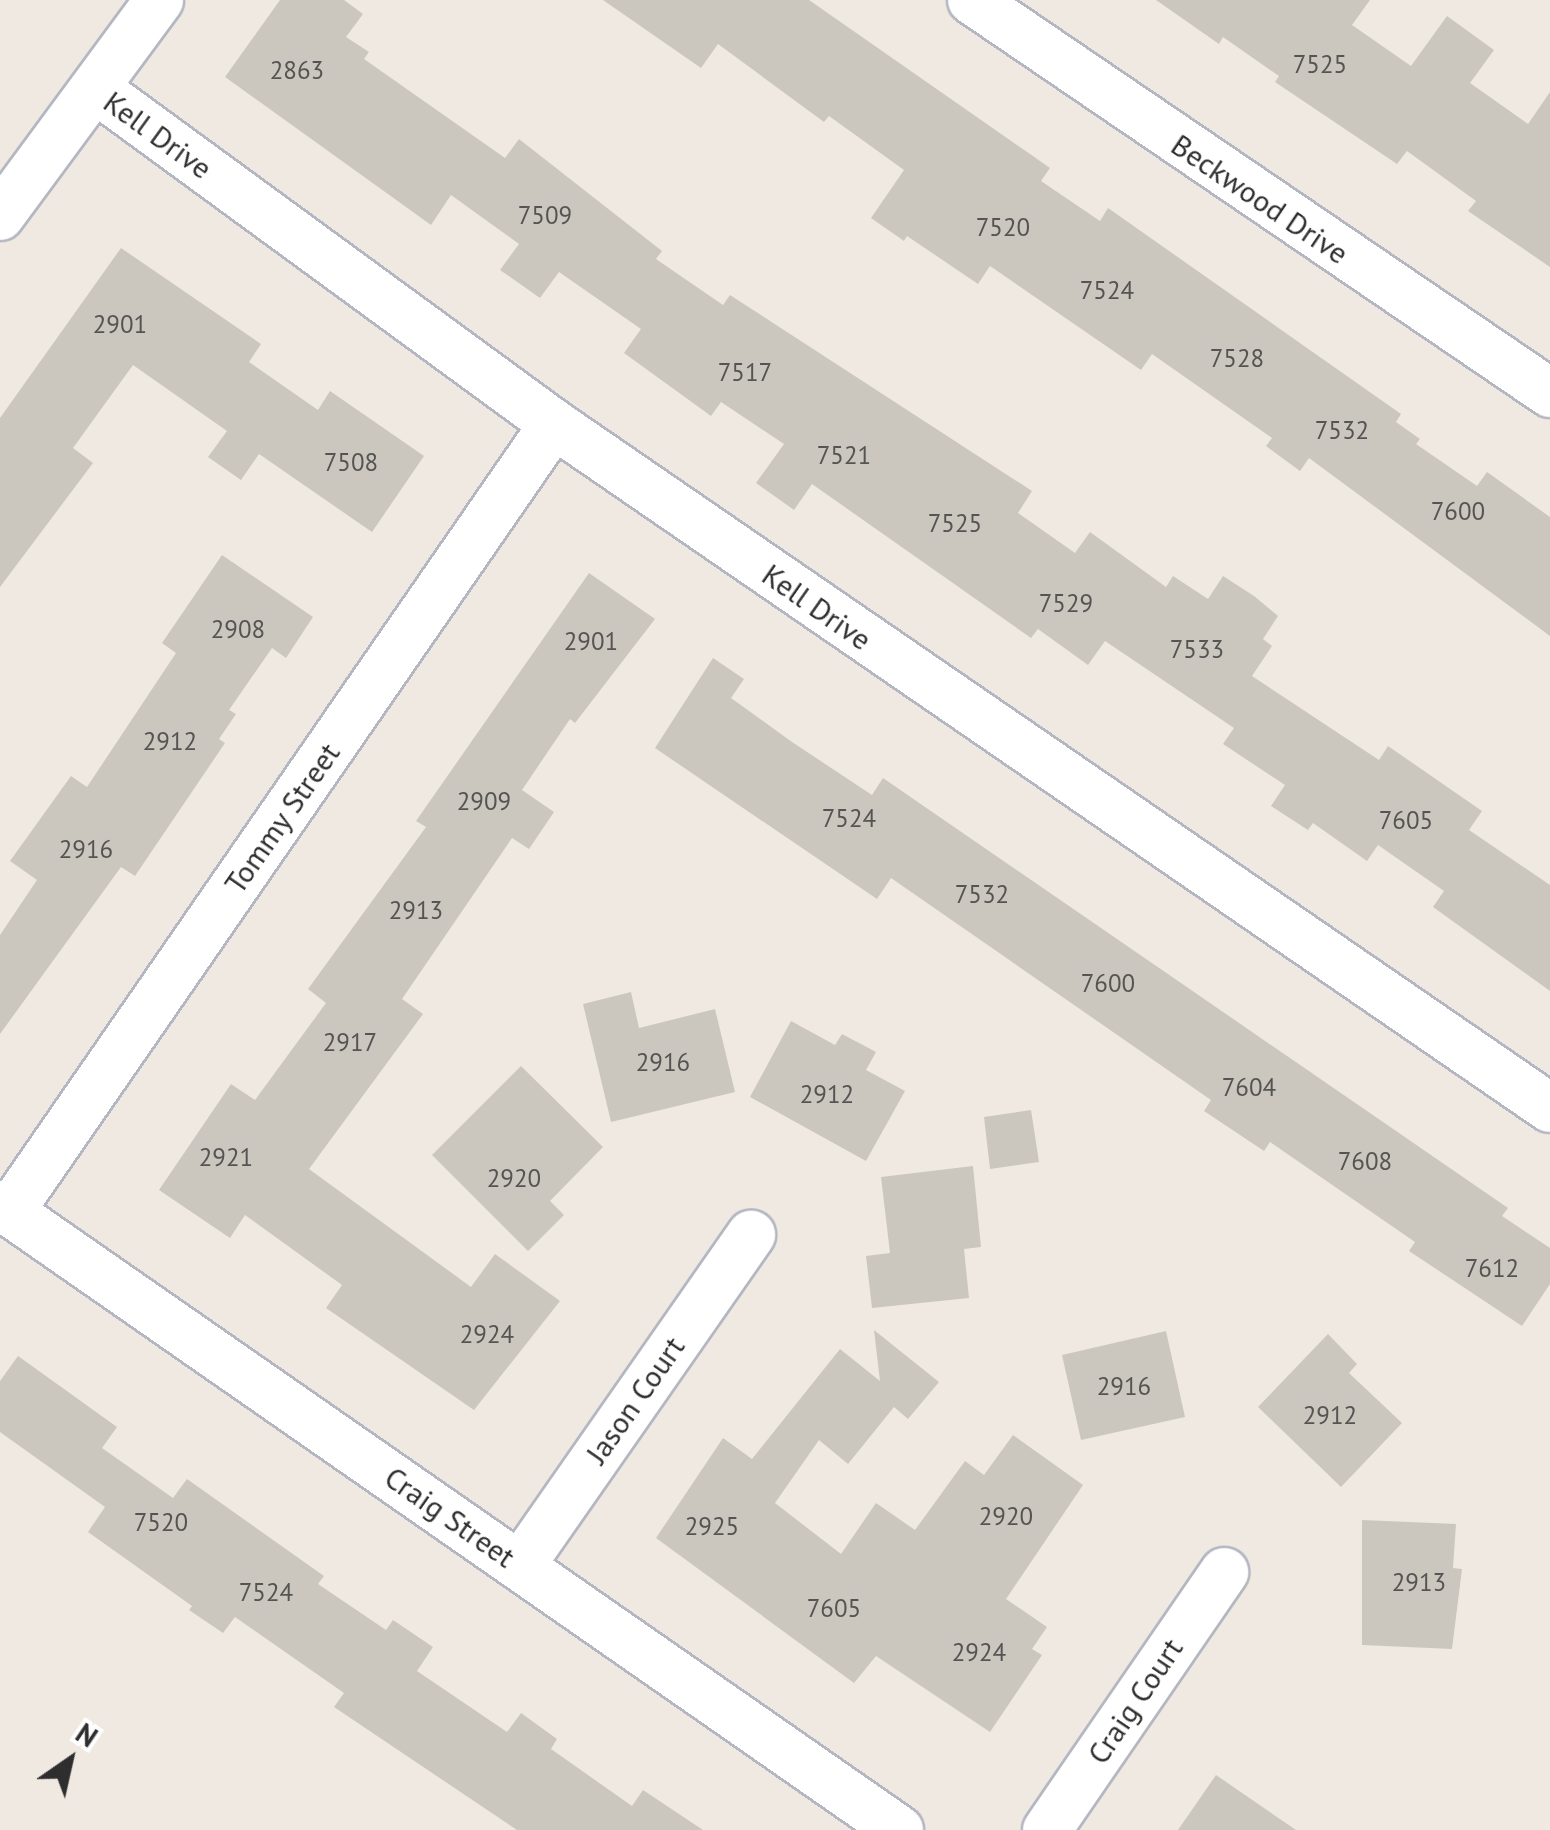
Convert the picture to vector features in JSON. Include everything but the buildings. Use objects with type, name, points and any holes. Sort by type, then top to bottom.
[{"type":"street","points":[[0,216],[159,0]]},
{"type":"street","name":"Beckwood Drive","points":[[972,0],[1550,393]]},
{"type":"street","name":"Kell Drive","points":[[96,89],[554,424],[1550,1108]]},
{"type":"street","name":"Tommy Street","points":[[5,1208],[554,424]]},
{"type":"street","name":"Craig Street","points":[[5,1208],[899,1830]]},
{"type":"street","name":"Jason Court","points":[[520,1566],[751,1234]]},
{"type":"street","name":"Craig Court","points":[[1047,1830],[1224,1572]]}]
